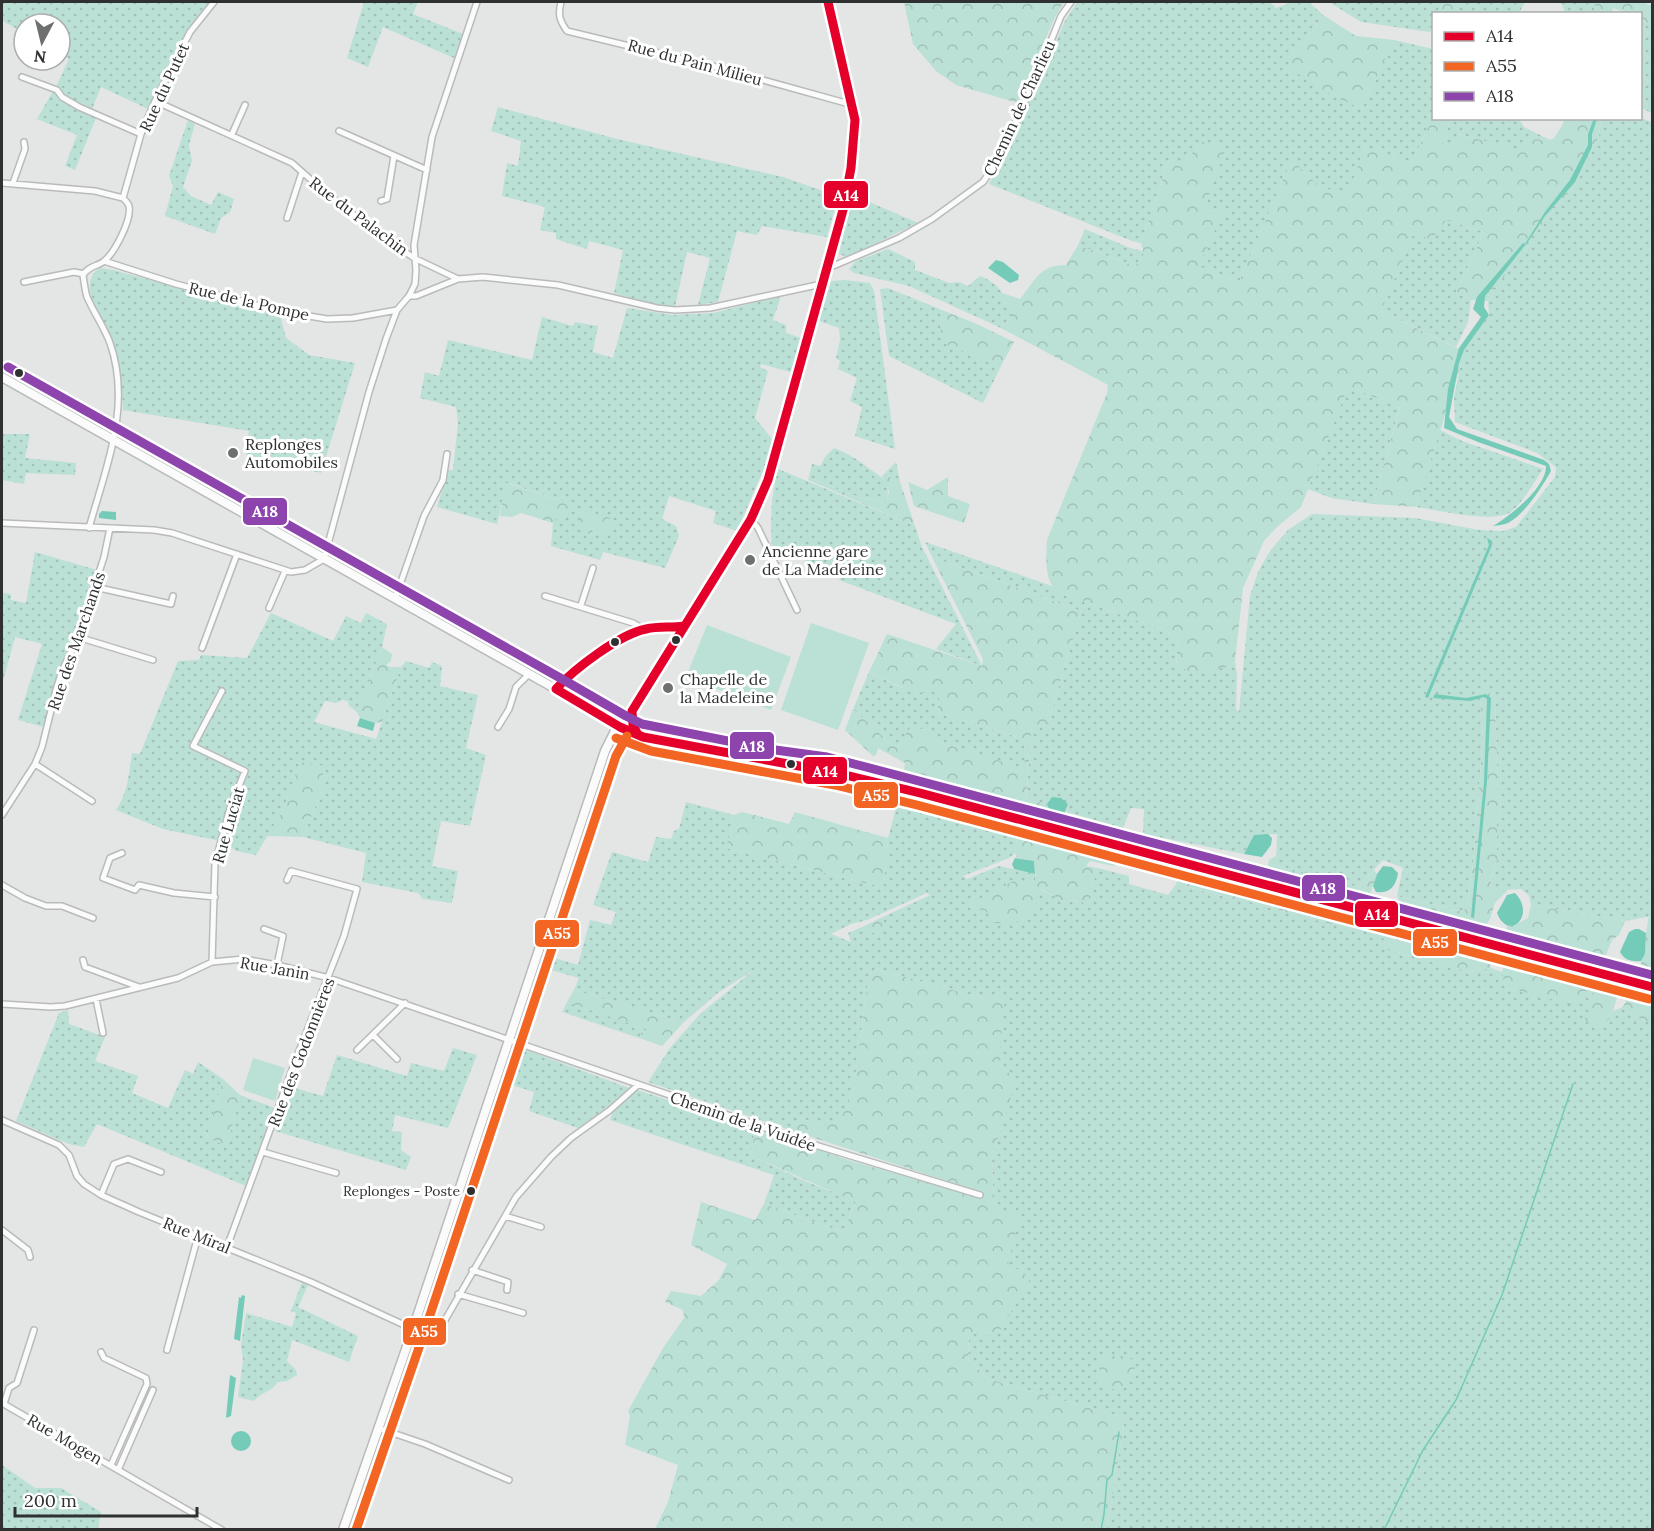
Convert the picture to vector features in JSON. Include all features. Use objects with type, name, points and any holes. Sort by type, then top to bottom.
[{"type":"main road","points":[[346,1529],[605,751],[615,731],[632,711],[751,519],[772,467],[843,210],[855,139],[853,105],[828,2]]},
{"type":"main road","points":[[2,376],[620,727],[638,735],[837,773],[900,788],[1653,987]]},
{"type":"main road","points":[[556,689],[567,678],[610,647],[643,629],[684,626]]},
{"type":"main road","points":[[632,711],[633,725],[638,735]]},
{"type":"street","name":"Rue du Putet","points":[[84,274],[88,268],[104,261],[126,226],[129,205],[123,198],[141,134],[190,32],[214,2]]},
{"type":"street","points":[[2,523],[154,530],[172,533],[285,571],[299,573],[324,559],[369,392],[397,310],[410,296],[415,284],[414,245],[432,137],[477,2]]},
{"type":"street","name":"Rue du Pain Milieu","points":[[561,2],[558,12],[560,22],[567,31],[706,64],[853,105]]},
{"type":"street","name":"Chemin de Charlieu","points":[[826,269],[916,229],[983,182],[995,165],[1036,78],[1061,16],[1071,2]]},
{"type":"street","points":[[22,77],[57,90],[62,97],[79,108],[141,134]]},
{"type":"street","name":"Rue du Palachin","points":[[155,101],[292,163],[377,232],[414,258],[458,279],[483,277],[558,285],[657,308],[675,310],[710,308],[822,284]]},
{"type":"street","points":[[232,134],[245,105]]},
{"type":"street","points":[[339,131],[427,170]]},
{"type":"street","points":[[13,183],[25,149],[24,142]]},
{"type":"street","points":[[381,201],[387,199],[394,156]]},
{"type":"street","points":[[287,218],[302,172]]},
{"type":"street","points":[[2,183],[94,191],[123,198]]},
{"type":"street","name":"Rue de la Pompe","points":[[104,261],[176,284],[279,311],[318,318],[354,318],[397,310]]},
{"type":"street","points":[[24,282],[74,272],[84,274],[86,296],[110,344],[119,395],[115,439],[89,528]]},
{"type":"street","points":[[410,296],[416,296],[458,279]]},
{"type":"street","points":[[395,599],[424,516],[442,480],[447,454]]},
{"type":"street","points":[[751,519],[758,528],[797,610]]},
{"type":"street","name":"Rue des Marchands","points":[[2,814],[35,764],[42,747],[62,671],[78,637],[105,557],[110,528]]},
{"type":"street","points":[[202,648],[237,554]]},
{"type":"street","points":[[581,606],[593,568]]},
{"type":"street","points":[[269,608],[285,571]]},
{"type":"street","points":[[95,587],[171,604],[173,596]]},
{"type":"street","points":[[545,596],[633,623],[643,629]]},
{"type":"street","points":[[78,637],[153,660]]},
{"type":"street","points":[[498,727],[509,709],[516,687],[529,674]]},
{"type":"street","name":"Rue Luciat","points":[[213,962],[215,863],[230,808],[245,771],[193,746],[222,691]]},
{"type":"street","points":[[35,764],[92,801]]},
{"type":"street","points":[[122,853],[110,858],[103,878],[135,890],[139,885],[174,893],[215,897]]},
{"type":"street","name":"Rue des Godonnières","points":[[227,1247],[349,923],[357,889],[291,871],[287,879]]},
{"type":"street","points":[[2,885],[25,898],[46,906],[62,906],[93,918]]},
{"type":"street","points":[[264,929],[283,936],[277,965]]},
{"type":"street","name":"Rue Janin","points":[[2,1004],[51,1007],[96,999],[178,978],[213,962],[244,959],[329,978],[508,1040]]},
{"type":"street","points":[[82,960],[85,967],[140,988]]},
{"type":"street","points":[[96,999],[103,1034]]},
{"type":"street","points":[[357,1050],[405,1003]]},
{"type":"street","points":[[373,1035],[397,1059]]},
{"type":"street","name":"Chemin de la Vuidée","points":[[508,1040],[815,1145],[980,1195]]},
{"type":"street","points":[[412,1330],[426,1335],[434,1334],[445,1321],[458,1294],[516,1197],[571,1138],[610,1110],[638,1085]]},
{"type":"street","name":"Rue Miral","points":[[2,1120],[59,1144],[69,1155],[77,1176],[84,1184],[101,1195],[311,1282],[412,1330]]},
{"type":"street","points":[[263,1152],[336,1173]]},
{"type":"street","points":[[101,1195],[114,1164],[129,1159],[161,1172]]},
{"type":"street","points":[[506,1216],[541,1227]]},
{"type":"street","points":[[2,1230],[28,1250],[30,1257]]},
{"type":"street","points":[[168,1350],[198,1236]]},
{"type":"street","points":[[472,1270],[508,1282],[507,1290]]},
{"type":"street","points":[[458,1294],[523,1313]]},
{"type":"street","points":[[3,1404],[9,1388],[17,1383],[34,1330]]},
{"type":"street","points":[[101,1352],[104,1358],[146,1378],[147,1384],[111,1465]]},
{"type":"street","points":[[118,1470],[153,1390]]},
{"type":"street","name":"Rue Mogen","points":[[3,1404],[222,1530]]},
{"type":"street","points":[[378,1428],[425,1444],[509,1480]]},
{"type":"green space","points":[[2,2],[209,2],[189,29],[148,109],[101,87],[92,109],[71,99],[56,87],[63,72],[72,72],[72,12],[12,12],[12,26],[3,21]]},
{"type":"green space","points":[[364,2],[418,2],[413,14],[463,34],[454,58],[383,27],[368,67],[347,58]]},
{"type":"green space","points":[[904,2],[1064,2],[1055,17],[1018,103],[956,85],[936,71],[913,44]]},
{"type":"green space","points":[[1077,2],[1270,2],[1276,8],[1292,2],[1309,2],[1323,15],[1306,41],[1296,47],[1362,109],[1394,40],[1432,49],[1432,119],[1412,162],[1349,192],[1335,192],[1317,185],[1292,160],[1239,282],[1198,266],[1223,212],[1204,209],[1225,148],[1187,163],[1169,160],[1141,243],[989,184],[1008,150],[1065,21]]},
{"type":"green space","points":[[1329,2],[1443,2],[1438,12],[1432,12],[1430,32],[1361,22]]},
{"type":"green space","points":[[1443,2],[1459,2],[1455,12],[1438,12]]},
{"type":"green space","points":[[1459,2],[1525,2],[1520,12],[1455,12]]},
{"type":"green space","points":[[1558,2],[1595,2],[1594,12],[1565,12],[1562,4]]},
{"type":"green space","points":[[1595,2],[1643,2],[1652,6],[1652,25],[1642,20],[1642,12],[1623,12],[1613,8],[1612,12],[1594,12]]},
{"type":"green space","points":[[1323,15],[1356,36],[1394,40],[1362,109],[1331,95],[1287,67],[1296,47],[1306,41]]},
{"type":"green space","points":[[1642,21],[1652,25],[1652,113],[1642,108]]},
{"type":"green space","points":[[53,91],[73,107],[96,118],[75,170],[65,166],[77,135],[37,119]]},
{"type":"green space","points":[[498,107],[617,139],[783,177],[838,196],[827,237],[762,226],[757,235],[737,231],[718,302],[698,305],[710,258],[687,252],[675,307],[657,306],[614,293],[623,250],[589,241],[587,249],[556,239],[556,233],[540,230],[545,207],[502,196],[507,163],[518,166],[521,141],[491,131]]},
{"type":"green space","points":[[1642,118],[1652,122],[1652,916],[1625,921],[1531,905],[1529,896],[1521,889],[1489,891],[1497,859],[1497,822],[1501,802],[1498,795],[1495,701],[1478,689],[1482,716],[1481,759],[1474,857],[1464,912],[1397,896],[1403,868],[1383,860],[1358,887],[1276,865],[1277,834],[1254,835],[1244,854],[1143,834],[1144,809],[1131,808],[1123,828],[1066,812],[1068,804],[1053,797],[1047,804],[1026,800],[1032,724],[1047,727],[1081,611],[932,557],[925,542],[1052,586],[1056,591],[1178,636],[1176,664],[1228,667],[1235,661],[1236,709],[1239,712],[1250,596],[1258,572],[1270,551],[1288,530],[1312,514],[1415,518],[1479,530],[1503,531],[1516,527],[1555,477],[1556,467],[1537,453],[1455,422],[1454,397],[1464,350],[1489,315],[1488,301],[1526,243],[1576,184],[1599,136],[1601,120]]},
{"type":"green space","points":[[1432,119],[1451,120],[1442,143],[1452,146],[1458,134],[1515,149],[1532,139],[1550,140],[1554,138],[1564,120],[1601,120],[1599,136],[1576,184],[1526,243],[1488,301],[1471,300],[1456,292],[1484,232],[1446,220],[1432,239],[1413,235],[1381,311],[1465,352],[1416,507],[1373,504],[1400,407],[1348,387],[1301,507],[1264,541],[1243,588],[1235,661],[1228,667],[1191,673],[1176,664],[1178,636],[1056,591],[1049,580],[1047,540],[1107,393],[1108,385],[1001,328],[1011,318],[1012,307],[987,292],[1002,293],[1020,299],[1038,275],[1050,268],[1066,265],[1078,245],[1135,266],[1144,254],[1141,243],[1169,160],[1187,162],[1200,141],[1226,148],[1204,209],[1223,212],[1199,266],[1239,282],[1292,159],[1316,183],[1330,190],[1349,192],[1364,147],[1412,162]]},
{"type":"green space","points":[[188,120],[195,124],[189,145],[192,161],[183,187],[191,196],[211,205],[218,192],[234,199],[230,212],[221,218],[215,234],[165,216],[173,186],[169,176]]},
{"type":"green space","points":[[1450,120],[1520,120],[1524,127],[1550,140],[1532,139],[1516,150],[1459,134],[1452,146],[1442,143]]},
{"type":"green space","points":[[853,195],[918,223],[847,257],[839,254]]},
{"type":"green space","points":[[1446,220],[1484,232],[1456,292],[1471,300],[1468,322],[1456,347],[1381,311],[1413,234]]},
{"type":"green space","points":[[1085,229],[1130,248],[1143,251],[1144,254],[1135,266],[1078,245]]},
{"type":"green space","points":[[888,249],[915,262],[915,270],[949,283],[959,282],[968,286],[980,276],[990,281],[1002,293],[989,293],[1013,307],[1011,318],[1001,328],[909,286],[854,273],[849,269],[856,261]]},
{"type":"green space","points":[[100,268],[280,315],[286,338],[309,355],[355,363],[321,473],[246,455],[249,431],[123,410],[117,356],[91,295],[90,284],[93,275]]},
{"type":"green space","points":[[831,281],[870,283],[874,291],[895,449],[855,436],[862,407],[850,401],[857,378],[838,369],[840,361],[836,358],[840,340],[839,328],[819,321]]},
{"type":"green space","points":[[888,288],[942,310],[940,325],[990,363],[1002,364],[983,403],[889,356],[880,289]]},
{"type":"green space","points":[[781,296],[773,320],[786,325],[786,333],[801,338],[791,372],[761,364],[760,367],[768,371],[755,418],[772,439],[765,466],[737,531],[713,523],[716,511],[669,496],[662,519],[676,526],[679,536],[665,568],[603,552],[600,560],[551,546],[553,523],[563,501],[507,483],[497,524],[437,507],[448,470],[453,470],[458,423],[456,407],[420,398],[425,372],[439,376],[448,340],[532,360],[542,317],[573,326],[575,322],[598,326],[593,352],[613,358],[627,308],[673,315],[713,313]]},
{"type":"green space","points":[[942,310],[1014,342],[1002,364],[990,363],[943,343],[940,325]]},
{"type":"green space","points":[[1348,386],[1400,406],[1373,504],[1331,498],[1308,489]]},
{"type":"green space","points":[[1440,430],[1462,441],[1543,469],[1514,510],[1500,516],[1477,516],[1416,507]]},
{"type":"green space","points":[[2,434],[30,434],[25,458],[76,463],[75,475],[26,473],[24,484],[2,480]]},
{"type":"green space","points":[[834,448],[856,459],[884,479],[888,487],[887,500],[867,499],[809,477],[812,464],[820,466]]},
{"type":"green space","points":[[896,462],[900,482],[893,481],[886,472]]},
{"type":"green space","points":[[778,469],[915,526],[922,547],[982,666],[936,649],[956,624],[839,580],[842,574],[772,548],[772,508]]},
{"type":"green space","points":[[886,472],[893,481],[900,482],[915,526],[808,480],[809,477],[867,499],[887,500],[889,491],[882,476]]},
{"type":"green space","points":[[948,477],[948,496],[970,504],[964,523],[914,506],[908,482],[927,490]]},
{"type":"green space","points":[[506,483],[563,501],[572,507],[568,515],[558,516],[553,523],[521,513],[512,517],[500,516]]},
{"type":"green space","points":[[581,512],[590,512],[610,518],[612,527],[607,537],[601,534],[598,527],[593,528],[590,534],[580,531]]},
{"type":"green space","points":[[35,552],[97,570],[53,690],[44,727],[18,720],[42,644],[15,637],[2,685],[3,593],[11,594],[11,600],[26,603]]},
{"type":"green space","points":[[932,557],[1081,611],[1047,727],[1032,724],[1026,799],[1047,804],[1050,812],[1046,819],[903,780],[905,763],[878,748],[876,755],[873,756],[845,730],[853,709],[893,746],[904,745],[904,737],[911,726],[922,729],[933,740],[1025,769],[1024,739],[937,712],[941,691],[916,694],[869,672],[887,634],[982,666],[983,659]]},
{"type":"green space","points":[[271,613],[333,641],[346,616],[361,623],[366,613],[387,624],[382,647],[357,712],[349,706],[348,701],[343,700],[336,703],[325,701],[314,722],[376,739],[401,667],[406,661],[429,668],[432,662],[442,666],[440,686],[478,695],[466,748],[486,755],[470,826],[441,821],[432,866],[458,871],[452,903],[423,899],[418,893],[362,882],[366,853],[303,837],[323,787],[323,766],[300,763],[283,810],[256,855],[236,851],[225,842],[163,829],[116,810],[126,790],[132,753],[140,754],[178,661],[199,660],[201,655],[247,658]]},
{"type":"green space","points":[[811,623],[869,643],[838,730],[781,710]]},
{"type":"green space","points":[[707,625],[791,657],[771,710],[686,677]]},
{"type":"green space","points":[[382,647],[392,654],[391,661],[386,665],[401,667],[382,722],[375,723],[360,718],[357,712]]},
{"type":"green space","points":[[869,672],[902,688],[941,691],[937,712],[1024,739],[1026,770],[933,740],[922,729],[904,745],[893,746],[853,709]]},
{"type":"green space","points":[[1486,688],[1495,701],[1498,795],[1501,802],[1497,822],[1497,859],[1489,890],[1508,890],[1495,903],[1490,919],[1482,930],[1405,913],[1397,896],[1464,912],[1474,856],[1481,759],[1482,716],[1478,689]]},
{"type":"green space","points":[[300,762],[323,766],[323,787],[303,837],[267,836],[283,810]]},
{"type":"green space","points":[[899,797],[1018,829],[1015,853],[1009,858],[963,876],[967,879],[999,866],[1035,874],[1033,884],[970,904],[988,913],[1040,889],[1062,901],[1083,902],[1085,908],[1098,868],[1129,876],[1129,884],[1168,895],[1176,884],[1237,900],[1246,887],[1254,888],[1252,903],[1358,931],[1370,920],[1380,923],[1386,949],[1471,972],[1491,968],[1502,972],[1506,987],[1584,991],[1597,994],[1604,1028],[1613,1011],[1623,1007],[1652,1024],[1652,1529],[1107,1529],[1125,1418],[988,1379],[968,1359],[969,1333],[1008,1263],[994,1208],[992,1156],[1016,1079],[998,1065],[991,995],[985,999],[876,969],[869,974],[853,1093],[840,1122],[822,1125],[800,1118],[793,1131],[648,1082],[670,1048],[700,1014],[754,970],[719,992],[683,1023],[574,990],[579,978],[540,967],[544,955],[578,965],[590,920],[611,925],[616,912],[593,905],[612,852],[648,862],[656,837],[671,839],[674,831],[679,829],[686,802],[734,815],[727,848],[872,885],[884,885],[888,838]],"holes":[[[927,893],[930,895],[885,916],[881,931],[874,933],[864,931],[862,927],[848,933],[851,942],[831,934]]]},
{"type":"green space","points":[[742,812],[789,824],[795,812],[888,838],[884,885],[872,885],[726,848],[734,815]]},
{"type":"green space","points":[[1018,829],[1040,834],[1039,841],[1043,845],[1057,837],[1121,854],[1118,863],[1114,866],[1090,861],[1086,866],[1098,868],[1085,909],[1083,902],[1062,901],[1041,889],[1035,907],[1025,918],[1011,923],[993,923],[988,913],[969,904],[1014,881],[1033,884],[1036,878],[1034,861],[1017,858],[1015,853]]},
{"type":"green space","points":[[1276,856],[1276,865],[1358,887],[1374,870],[1377,874],[1366,906],[1267,873],[1269,860]]},
{"type":"green space","points":[[1181,871],[1246,887],[1238,900],[1176,884]]},
{"type":"green space","points":[[1254,888],[1370,920],[1358,931],[1251,903]]},
{"type":"green space","points":[[1531,905],[1625,921],[1619,935],[1612,940],[1604,960],[1518,939],[1506,932],[1507,925],[1515,925],[1528,918]]},
{"type":"green space","points":[[1649,915],[1652,916],[1652,978],[1642,976],[1641,961],[1645,954]]},
{"type":"green space","points":[[885,916],[881,931],[874,933],[864,931],[862,927]]},
{"type":"green space","points":[[1380,923],[1489,950],[1491,968],[1471,972],[1386,949]]},
{"type":"green space","points":[[1507,954],[1621,984],[1613,1011],[1604,1028],[1584,1021],[1596,994],[1584,991],[1573,1005],[1505,987],[1502,972]]},
{"type":"green space","points":[[876,969],[985,999],[991,995],[1005,998],[998,1065],[1017,1079],[992,1156],[994,1208],[1020,1216],[1008,1263],[1031,1278],[996,1337],[969,1333],[968,1359],[988,1379],[1125,1418],[1107,1529],[655,1529],[668,1502],[678,1465],[625,1445],[630,1416],[628,1411],[663,1348],[684,1318],[683,1310],[665,1302],[671,1291],[701,1296],[719,1280],[727,1264],[691,1245],[701,1202],[755,1220],[764,1204],[843,1232],[856,1202],[751,1156],[755,1128],[848,1160],[961,1192],[978,1191],[793,1131],[800,1118],[822,1125],[840,1121],[853,1092],[869,974]]},
{"type":"green space","points":[[1633,988],[1643,991],[1652,998],[1652,1024],[1623,1007]]},
{"type":"green space","points":[[574,990],[683,1023],[662,1046],[639,1038],[641,1033],[648,1030],[567,1002]]},
{"type":"green space","points":[[567,1002],[650,1030],[641,1033],[639,1038],[562,1012]]},
{"type":"green space","points":[[68,1010],[69,1024],[105,1037],[95,1061],[138,1076],[132,1093],[168,1108],[185,1070],[193,1074],[198,1062],[223,1079],[207,1137],[227,1146],[240,1095],[275,1108],[267,1135],[246,1186],[97,1124],[84,1147],[69,1144],[16,1121],[59,1013]]},
{"type":"green space","points":[[515,1046],[629,1088],[624,1095],[578,1128],[529,1111],[534,1092],[501,1082]]},
{"type":"green space","points":[[453,1048],[477,1055],[448,1128],[395,1115],[392,1131],[402,1132],[401,1150],[411,1157],[406,1170],[275,1131],[291,1087],[323,1096],[337,1055],[407,1076],[411,1063],[444,1071]]},
{"type":"green space","points":[[253,1058],[285,1068],[275,1101],[243,1090]]},
{"type":"green space","points":[[223,1079],[240,1095],[227,1147],[207,1137]]},
{"type":"green space","points":[[637,1090],[755,1128],[751,1156],[807,1182],[856,1201],[843,1232],[764,1204],[774,1175],[610,1120],[613,1111]]},
{"type":"green space","points":[[302,1282],[308,1285],[298,1307],[358,1336],[349,1362],[292,1340],[287,1361],[296,1370],[297,1375],[287,1381],[278,1382],[254,1401],[238,1397],[243,1360],[241,1345],[246,1313],[292,1327],[296,1313],[291,1311]]},
{"type":"green space","points":[[1108,1356],[1126,1356],[1133,1360],[1135,1370],[1133,1377],[1120,1390],[1110,1389],[1099,1379],[1100,1361]]},
{"type":"green space","points":[[2,1465],[35,1488],[61,1488],[101,1512],[98,1529],[2,1529]]},
{"type":"shaded area","points":[[1593,120],[1597,120],[1592,134],[1592,147],[1575,182],[1545,216],[1530,239],[1485,296],[1484,307],[1489,315],[1464,350],[1459,363],[1449,417],[1457,429],[1544,460],[1549,464],[1551,471],[1520,514],[1508,523],[1493,526],[1518,508],[1534,492],[1541,483],[1546,466],[1444,428],[1448,389],[1459,348],[1481,317],[1473,309],[1477,297],[1523,243],[1525,244],[1545,212],[1570,180],[1588,145],[1588,134]]},
{"type":"shaded area","points":[[996,260],[1003,262],[1019,275],[1018,280],[1010,283],[988,268]]},
{"type":"shaded area","points":[[102,511],[116,512],[116,520],[99,518]]},
{"type":"shaded area","points":[[1487,538],[1492,541],[1492,545],[1428,698],[1425,697],[1489,545]]},
{"type":"shaded area","points":[[1435,694],[1466,698],[1486,694],[1491,698],[1487,781],[1474,918],[1471,917],[1484,782],[1487,699],[1484,697],[1470,701],[1433,698]]},
{"type":"shaded area","points":[[360,718],[375,723],[373,731],[357,726]]},
{"type":"shaded area","points":[[1052,797],[1061,798],[1068,804],[1063,817],[1050,812],[1047,804]]},
{"type":"shaded area","points":[[1268,834],[1272,838],[1271,845],[1262,857],[1244,854],[1254,835]]},
{"type":"shaded area","points":[[1015,858],[1034,861],[1035,874],[1014,869],[1012,864]]},
{"type":"shaded area","points":[[1383,866],[1392,867],[1398,873],[1397,878],[1389,890],[1376,892],[1373,886]]},
{"type":"shaded area","points":[[1515,893],[1521,902],[1522,917],[1518,923],[1508,925],[1497,913],[1507,895]]},
{"type":"shaded area","points":[[1635,929],[1646,933],[1645,954],[1641,961],[1629,960],[1620,952],[1629,932]]},
{"type":"shaded area","points":[[242,1295],[245,1296],[240,1341],[234,1339],[239,1297],[241,1298]]},
{"type":"shaded area","points":[[230,1375],[236,1378],[231,1416],[226,1418]]},
{"type":"shaded area","points":[[241,1431],[248,1434],[251,1441],[248,1448],[241,1451],[234,1448],[231,1441],[234,1434]]},
{"type":"waterway","points":[[1384,1530],[1423,1450],[1456,1400],[1502,1295],[1573,1084]]},
{"type":"waterway","points":[[1101,1530],[1107,1480],[1112,1475],[1119,1432]]},
{"type":"transit line","name":"A14","points":[[638,735],[633,725],[632,711],[751,519],[768,480],[843,210],[851,168],[855,120],[828,2]]},
{"type":"transit line","name":"A18","points":[[8,367],[642,724],[768,749],[827,757],[1652,975]]},
{"type":"transit line","name":"A14","points":[[556,689],[586,663],[611,645],[635,632],[684,626]]},
{"type":"transit line","name":"A14","points":[[556,689],[620,727],[643,737],[837,773],[920,793],[1652,987]]},
{"type":"transit line","name":"A55","points":[[356,1530],[616,756],[627,736]]},
{"type":"transit line","name":"A55","points":[[616,738],[651,751],[835,785],[917,805],[1649,999]]},
{"type":"place","name":"Replonges Automobiles","points":[[233,453]]},
{"type":"place","name":"Ancienne gare de La Madeleine","points":[[750,560]]},
{"type":"place","name":"Chapelle de la Madeleine","points":[[668,688]]},
{"type":"place","name":"Replonges - Poste","points":[[471,1191]]}]
